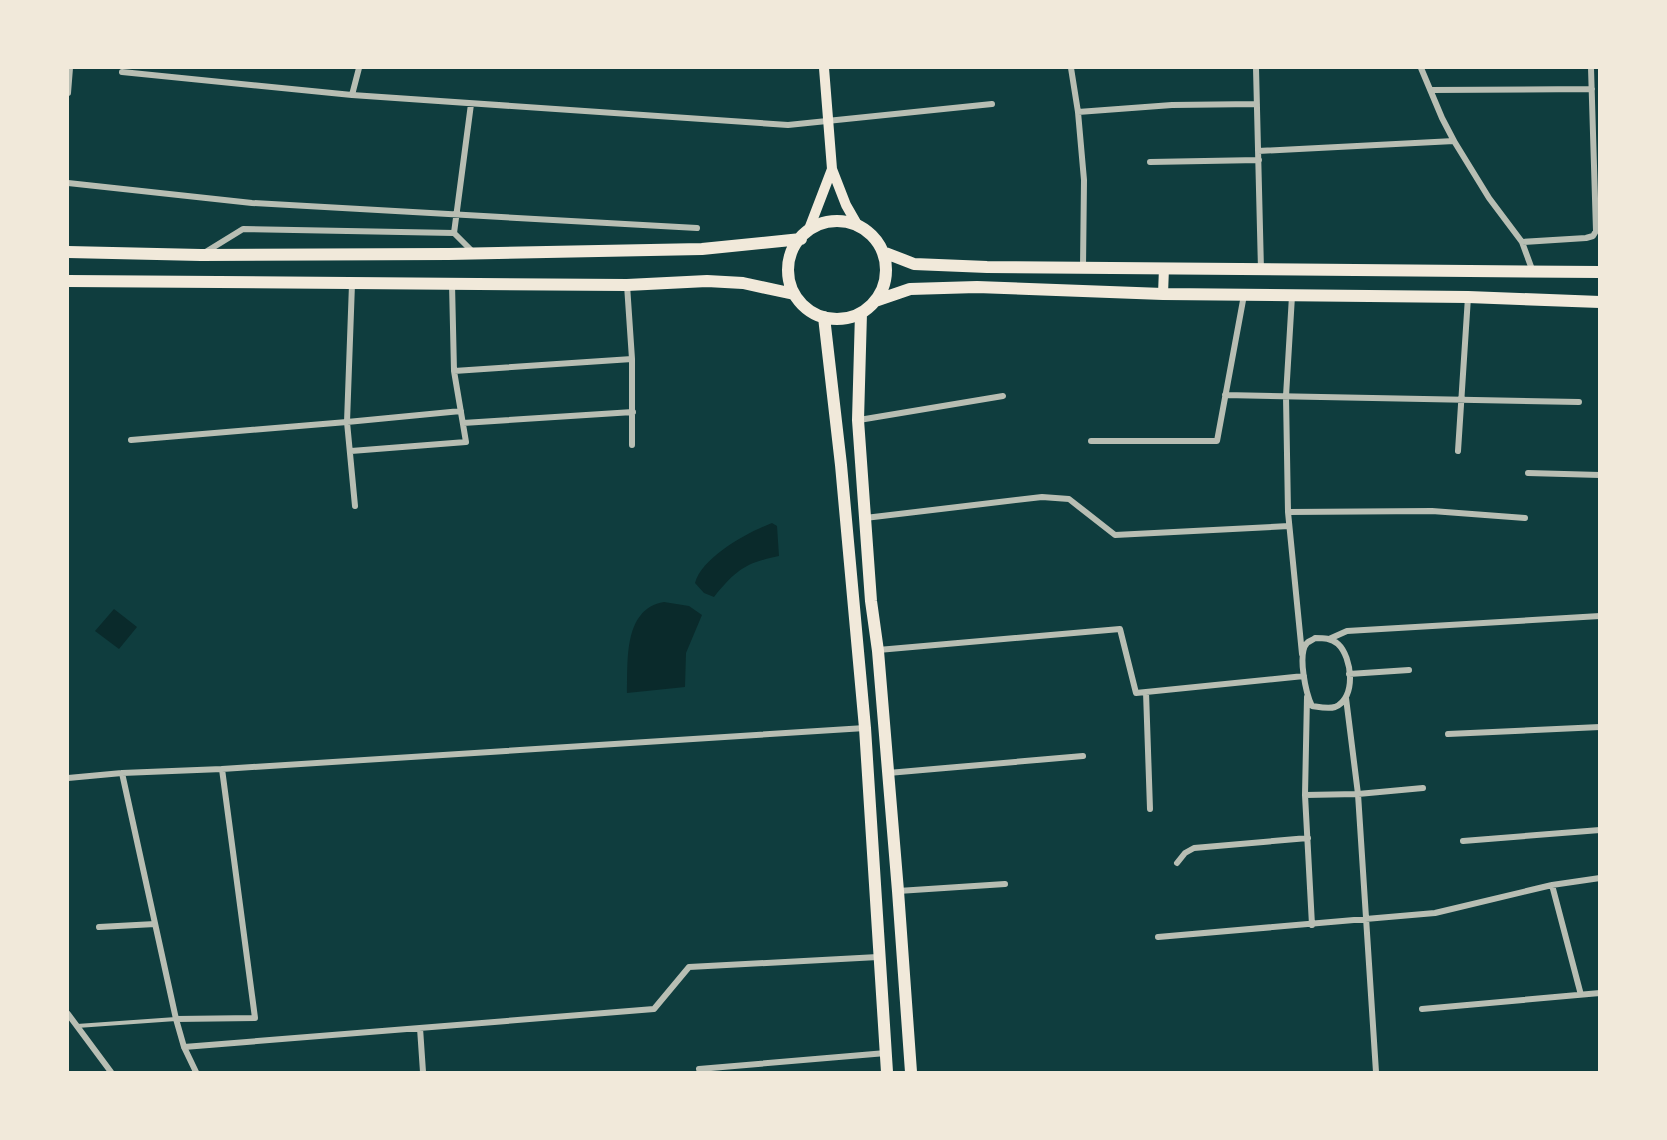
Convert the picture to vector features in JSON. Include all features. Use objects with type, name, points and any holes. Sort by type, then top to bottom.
[{"type":"main road","points":[[824,68],[832,169],[846,205],[858,226]]},
{"type":"main road","points":[[832,169],[805,234],[793,247],[788,266],[790,285],[794,294],[807,308],[824,317],[843,319],[861,313],[875,301],[910,289],[977,287],[1163,294],[1467,297],[1599,302]]},
{"type":"main road","points":[[68,252],[201,255],[474,254],[702,249],[805,234],[828,222],[848,222],[858,226],[877,241],[883,252],[884,282],[875,301]]},
{"type":"main road","points":[[883,252],[914,264],[987,267],[1599,272]]},
{"type":"main road","points":[[1163,294],[1164,268]]},
{"type":"main road","points":[[68,281],[627,285],[707,281],[743,284],[794,294]]},
{"type":"main road","points":[[861,313],[858,420],[871,601],[878,651],[898,891],[910,1072]]},
{"type":"main road","points":[[824,317],[841,465],[865,728],[887,1072]]},
{"type":"street","points":[[68,93],[70,68]]},
{"type":"street","points":[[352,95],[359,68]]},
{"type":"street","points":[[1071,68],[1078,112],[1084,180],[1083,267]]},
{"type":"street","points":[[1256,68],[1261,270]]},
{"type":"street","points":[[1421,68],[1454,141],[1489,198],[1522,242],[1534,272]]},
{"type":"street","points":[[1522,242],[1586,238],[1593,236],[1596,231],[1592,68]]},
{"type":"street","points":[[122,72],[352,95],[788,126],[992,104]]},
{"type":"street","points":[[1431,90],[1592,89]]},
{"type":"street","points":[[454,233],[471,104]]},
{"type":"street","points":[[1078,112],[1172,105],[1257,104]]},
{"type":"street","points":[[1258,151],[1454,141]]},
{"type":"street","points":[[1149,162],[1258,160]]},
{"type":"street","points":[[68,183],[252,203],[697,228]]},
{"type":"street","points":[[201,255],[243,229],[454,233],[474,254]]},
{"type":"street","points":[[351,451],[466,442],[454,371],[452,283]]},
{"type":"street","points":[[352,284],[347,422],[356,507]]},
{"type":"street","points":[[627,285],[632,359],[632,445]]},
{"type":"street","points":[[1091,441],[1217,441],[1244,295]]},
{"type":"street","points":[[1292,295],[1286,396],[1288,513],[1307,697],[1305,795],[1312,925]]},
{"type":"street","points":[[1458,452],[1467,297]]},
{"type":"street","points":[[454,371],[632,359]]},
{"type":"street","points":[[1225,395],[1580,402]]},
{"type":"street","points":[[858,420],[1003,396]]},
{"type":"street","points":[[131,440],[461,411]]},
{"type":"street","points":[[464,423],[633,412]]},
{"type":"street","points":[[1528,473],[1599,475]]},
{"type":"street","points":[[865,518],[1042,497],[1069,499],[1115,535],[1289,526]]},
{"type":"street","points":[[1288,513],[1432,511],[1525,518]]},
{"type":"street","points":[[1329,639],[1347,631],[1599,616]]},
{"type":"street","points":[[878,651],[1120,629],[1136,693],[1304,676]]},
{"type":"street","points":[[1302,654],[1306,644],[1315,638],[1329,639],[1339,645],[1348,660],[1349,687],[1346,698],[1358,794],[1376,1072]]},
{"type":"street","points":[[1349,674],[1409,670]]},
{"type":"street","points":[[1146,692],[1150,809]]},
{"type":"street","points":[[1307,697],[1312,706],[1323,708],[1336,706],[1346,698]]},
{"type":"street","points":[[1448,734],[1599,727]]},
{"type":"street","points":[[68,778],[865,728]]},
{"type":"street","points":[[888,773],[1083,756]]},
{"type":"street","points":[[176,1019],[255,1018],[222,769]]},
{"type":"street","points":[[122,773],[176,1019],[184,1047],[196,1072]]},
{"type":"street","points":[[1305,795],[1358,794],[1423,788]]},
{"type":"street","points":[[1462,841],[1599,830]]},
{"type":"street","points":[[1177,862],[1185,853],[1194,848],[1308,838]]},
{"type":"street","points":[[1158,937],[1312,925],[1367,917],[1435,913],[1552,885],[1599,878]]},
{"type":"street","points":[[898,891],[1005,884]]},
{"type":"street","points":[[1552,885],[1581,994]]},
{"type":"street","points":[[99,927],[155,924]]},
{"type":"street","points":[[184,1047],[654,1009],[689,967],[878,957]]},
{"type":"street","points":[[1422,1009],[1599,993]]},
{"type":"street","points":[[68,1014],[111,1072]]},
{"type":"street","points":[[420,1028],[423,1072]]},
{"type":"street","points":[[699,1069],[886,1053]]},
{"type":"lane","points":[[77,1026],[176,1019]]},
{"type":"water","points":[[772,523],[777,526],[779,556],[742,569],[714,597],[704,593],[695,583],[699,573],[716,555],[739,539]]},
{"type":"water","points":[[664,602],[689,606],[702,615],[686,653],[685,687],[627,693],[628,652],[635,625],[641,615],[651,607]]},
{"type":"water","points":[[114,609],[137,627],[119,649],[95,631]]}]
